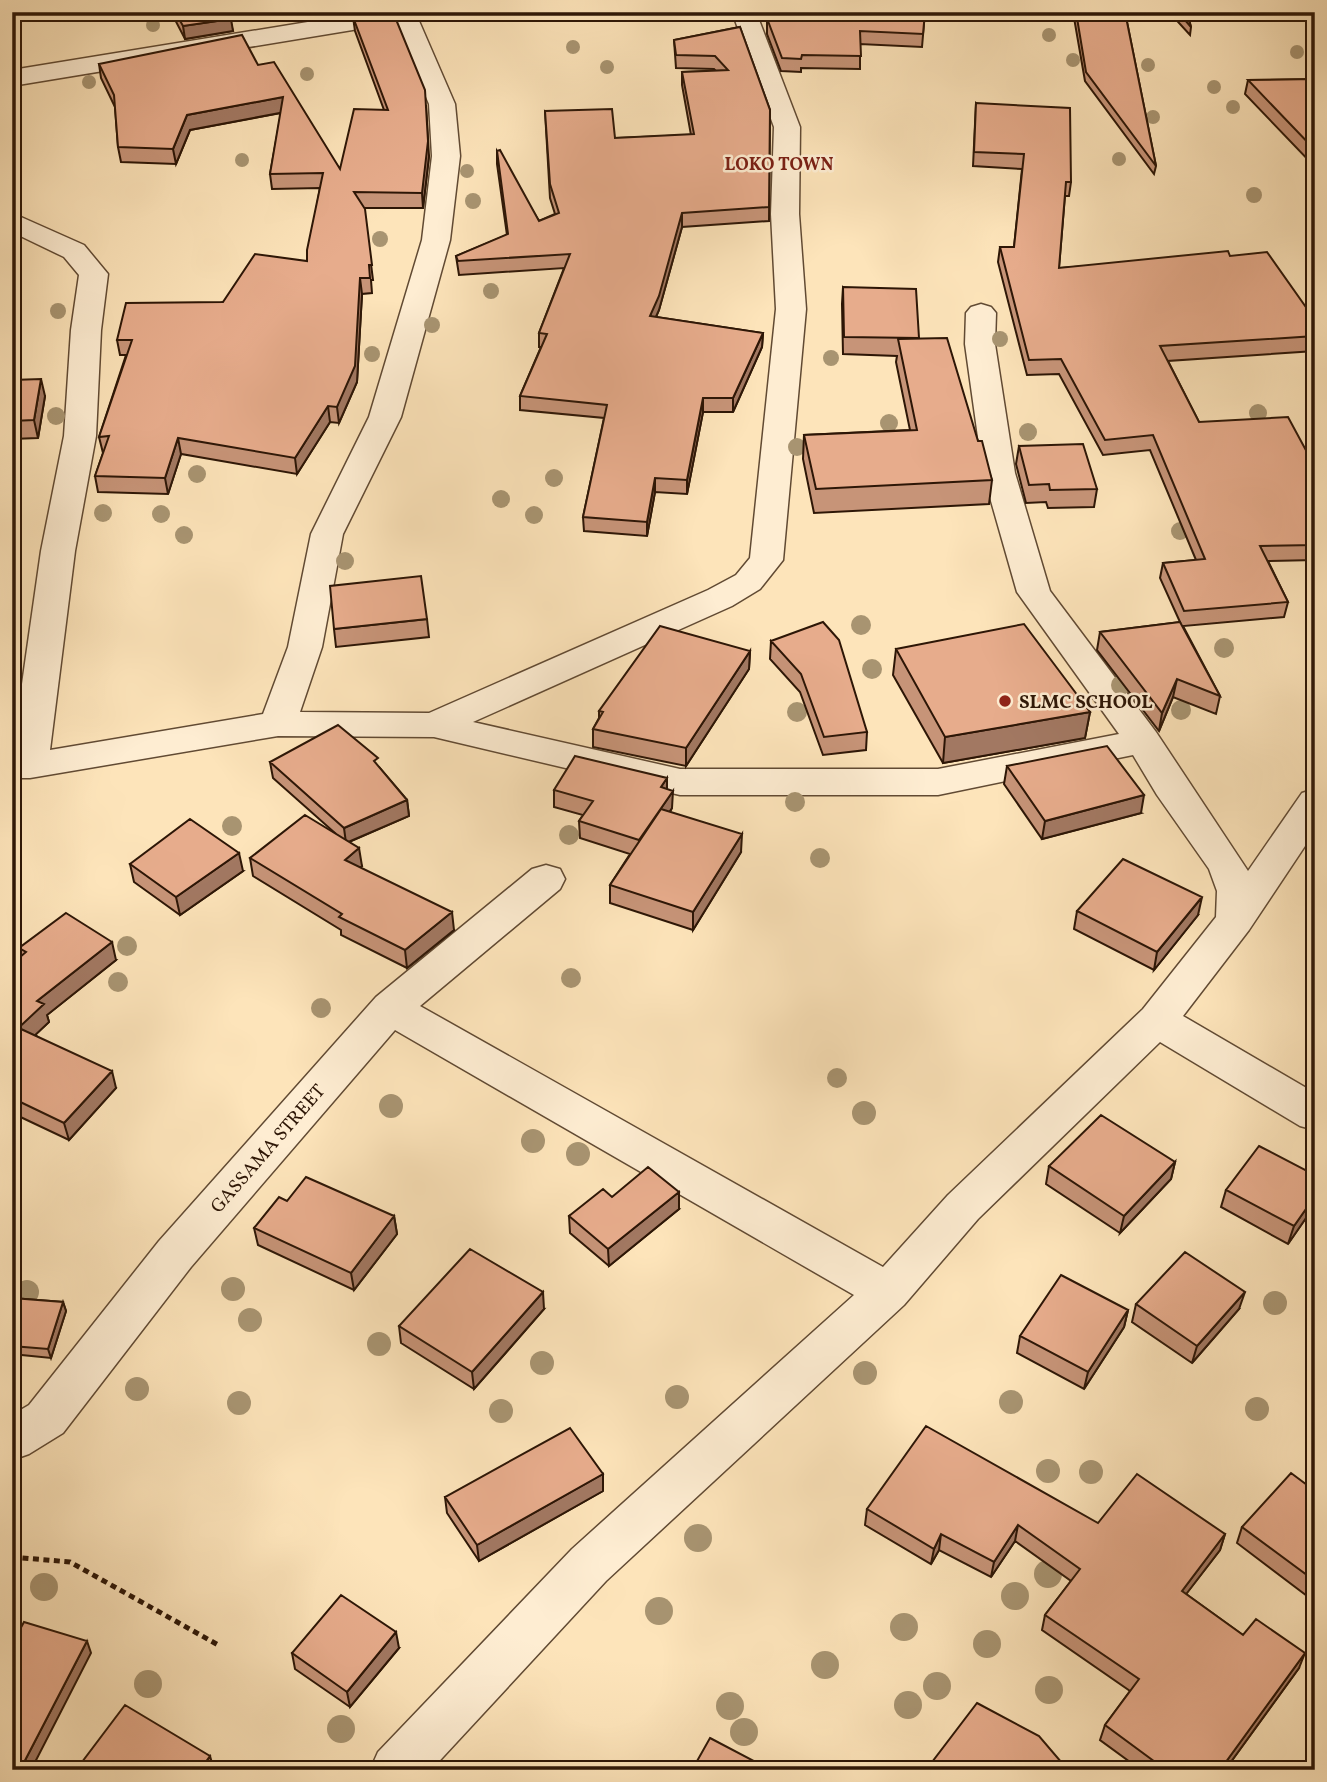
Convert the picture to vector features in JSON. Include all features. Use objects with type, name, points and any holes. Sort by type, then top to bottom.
[{"type":"street","points":[[434,725],[720,598],[748,582],[766,560],[791,309],[785,214],[787,127],[744,12]]},
{"type":"street","points":[[12,78],[409,13],[442,104],[446,156],[436,240],[385,417],[327,534],[305,647],[278,724]]},
{"type":"street","points":[[12,221],[74,251],[94,274],[86,330],[80,436],[21,766],[278,724],[434,725],[680,782],[938,782],[1143,741]]},
{"type":"street","points":[[981,313],[980,344],[999,472],[1034,592],[1143,741],[1170,786],[1227,866],[1236,891],[1235,920]]},
{"type":"street","points":[[396,1770],[589,1565],[888,1292],[963,1207],[1157,1020],[1235,920],[1315,802]]},
{"type":"street","name":"GASSAMA STREET","points":[[12,1439],[46,1419],[175,1254],[390,1008],[547,879]]},
{"type":"street","points":[[390,1008],[888,1292]]},
{"type":"street","points":[[1157,1020],[1315,1114]]},
{"type":"path","points":[[12,1557],[70,1562],[220,1646]]},
{"type":"building","points":[[175,12],[228,12],[231,19],[183,26]]},
{"type":"building","points":[[393,12],[425,90],[428,141],[422,193],[354,192],[365,209],[372,265],[369,265],[370,278],[360,278],[355,366],[337,407],[328,406],[295,458],[178,438],[165,478],[95,476],[109,436],[99,437],[132,340],[117,340],[126,303],[223,302],[255,254],[307,261],[323,173],[270,174],[283,97],[187,115],[173,149],[118,147],[114,95],[99,64],[242,35],[258,65],[274,62],[340,169],[354,109],[388,110],[353,17]]},
{"type":"building","points":[[769,12],[925,12],[923,34],[860,31],[861,56],[802,55],[801,59],[782,58],[768,21]]},
{"type":"building","points":[[1076,12],[1125,12],[1156,166],[1086,72]]},
{"type":"building","points":[[1178,12],[1187,12],[1191,27]]},
{"type":"building","points":[[740,27],[770,110],[769,207],[682,213],[659,296],[650,316],[763,333],[733,398],[703,398],[687,480],[655,478],[647,522],[583,517],[607,405],[520,396],[547,334],[539,333],[570,254],[458,261],[456,256],[508,234],[497,151],[500,150],[539,221],[559,213],[550,184],[545,111],[612,109],[615,138],[694,134],[682,72],[728,70],[715,56],[676,55],[674,40]]},
{"type":"building","points":[[1315,79],[1315,150],[1248,80]]},
{"type":"building","points":[[976,103],[1070,108],[1071,182],[1066,182],[1059,268],[1228,251],[1230,256],[1267,252],[1315,320],[1315,336],[1160,346],[1199,422],[1288,417],[1315,467],[1315,545],[1260,546],[1288,602],[1184,611],[1163,563],[1205,559],[1153,435],[1105,440],[1061,359],[1029,360],[1000,247],[1014,247],[1024,154],[974,152]]},
{"type":"building","points":[[843,287],[916,289],[919,338],[844,337]]},
{"type":"building","points":[[947,338],[978,441],[982,441],[992,480],[816,489],[804,435],[917,430],[898,339]]},
{"type":"building","points":[[41,379],[34,420],[12,421],[12,380]]},
{"type":"building","points":[[1083,444],[1097,489],[1050,490],[1049,484],[1029,485],[1019,446]]},
{"type":"building","points":[[421,576],[427,619],[334,629],[330,586]]},
{"type":"building","points":[[823,622],[839,640],[867,732],[824,737],[801,674],[771,641]]},
{"type":"building","points":[[1180,622],[1220,696],[1177,679],[1162,713],[1100,632]]},
{"type":"building","name":"SLMC SCHOOL","points":[[1024,624],[1090,712],[945,737],[896,649]]},
{"type":"building","points":[[660,626],[750,651],[686,748],[593,729],[603,712],[599,711]]},
{"type":"building","points":[[338,725],[378,758],[374,761],[407,800],[344,828],[270,762]]},
{"type":"building","points":[[1107,746],[1144,795],[1045,821],[1007,766]]},
{"type":"building","points":[[575,756],[667,778],[661,787],[673,791],[639,840],[579,821],[593,801],[554,790]]},
{"type":"building","points":[[661,809],[742,834],[693,912],[610,885]]},
{"type":"building","points":[[305,815],[359,848],[345,860],[452,912],[405,950],[339,917],[342,914],[250,858]]},
{"type":"building","points":[[190,819],[239,853],[176,897],[130,864]]},
{"type":"building","points":[[1123,859],[1202,897],[1157,952],[1077,911]]},
{"type":"building","points":[[66,913],[112,942],[37,1001],[44,1004],[12,1034],[12,964],[26,952],[19,948]]},
{"type":"building","points":[[21,1029],[112,1071],[64,1123],[12,1098],[12,1037]]},
{"type":"building","points":[[1101,1115],[1175,1162],[1124,1216],[1049,1166]]},
{"type":"building","points":[[1259,1146],[1315,1175],[1315,1196],[1294,1226],[1226,1190]]},
{"type":"building","points":[[648,1167],[679,1192],[608,1249],[569,1216],[603,1189],[612,1197]]},
{"type":"building","points":[[306,1177],[394,1216],[351,1273],[254,1228],[279,1197],[287,1201]]},
{"type":"building","points":[[470,1249],[543,1292],[472,1372],[399,1326]]},
{"type":"building","points":[[1185,1252],[1245,1292],[1197,1346],[1136,1304]]},
{"type":"building","points":[[1061,1275],[1128,1310],[1088,1372],[1020,1336]]},
{"type":"building","points":[[12,1298],[63,1302],[48,1349],[12,1346]]},
{"type":"building","points":[[926,1426],[1098,1523],[1137,1474],[1225,1534],[1182,1591],[1243,1635],[1256,1619],[1305,1653],[1220,1770],[1166,1770],[1105,1725],[1139,1679],[1045,1615],[1080,1569],[1018,1525],[994,1562],[941,1534],[934,1549],[867,1509]]},
{"type":"building","points":[[570,1428],[603,1474],[477,1545],[445,1497]]},
{"type":"building","points":[[1291,1473],[1315,1491],[1315,1581],[1242,1527]]},
{"type":"building","points":[[341,1595],[396,1632],[347,1692],[292,1653]]},
{"type":"building","points":[[24,1622],[87,1641],[20,1770],[12,1770],[12,1644]]},
{"type":"building","points":[[977,1703],[1039,1736],[1068,1770],[926,1770]]},
{"type":"building","points":[[125,1705],[210,1756],[200,1770],[76,1770]]},
{"type":"building","points":[[710,1738],[771,1770],[692,1770]]},
{"type":"place","name":"SLMC SCHOOL","points":[[1005,701]]},
{"type":"district","name":"LOKO TOWN","points":[[779,164]]}]
